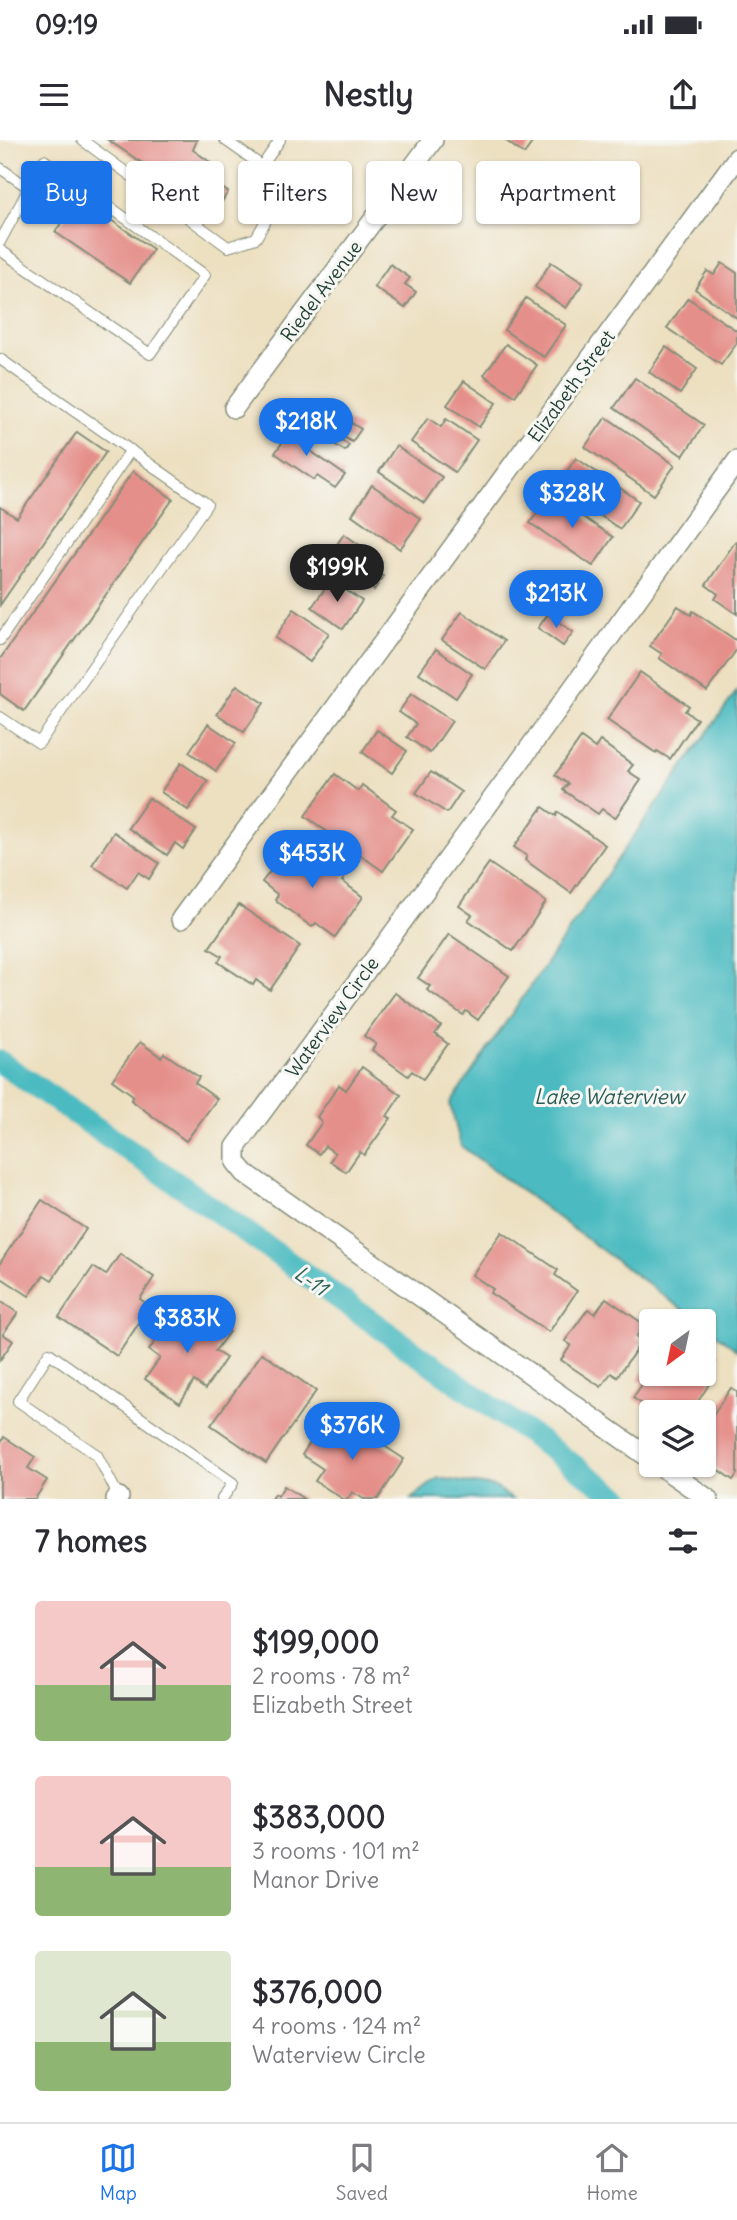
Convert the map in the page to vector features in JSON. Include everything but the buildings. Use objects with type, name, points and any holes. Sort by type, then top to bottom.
[{"type":"street","name":"Riedel Avenue","points":[[234,408],[433,140]]},
{"type":"street","name":"Elizabeth Street","points":[[181,919],[737,158]]},
{"type":"street","name":"Waterview Circle","points":[[639,1451],[245,1173],[236,1161],[236,1147],[737,461]]},
{"type":"street","points":[[676,1477],[708,1499]]},
{"type":"lane","points":[[82,140],[229,247],[256,238],[264,224]]},
{"type":"lane","points":[[225,140],[255,161]]},
{"type":"lane","points":[[265,161],[280,140]]},
{"type":"lane","points":[[0,168],[21,182]]},
{"type":"lane","points":[[0,242],[21,203]]},
{"type":"lane","points":[[0,250],[150,354],[205,275],[112,209]]},
{"type":"lane","points":[[0,359],[207,504],[39,743],[0,717]]},
{"type":"lane","points":[[0,640],[131,450]]},
{"type":"lane","points":[[118,1498],[97,1455],[18,1401],[49,1353],[233,1483],[222,1499]]},
{"type":"water","name":"Lake Waterview","points":[[737,691],[737,1350],[716,1334],[716,1309],[682,1309],[461,1146],[450,1104],[619,857]]},
{"type":"water","points":[[438,1478],[495,1487],[512,1499],[411,1499]]},
{"type":"waterway","name":"L-11","points":[[0,1062],[191,1193],[621,1499]]}]
